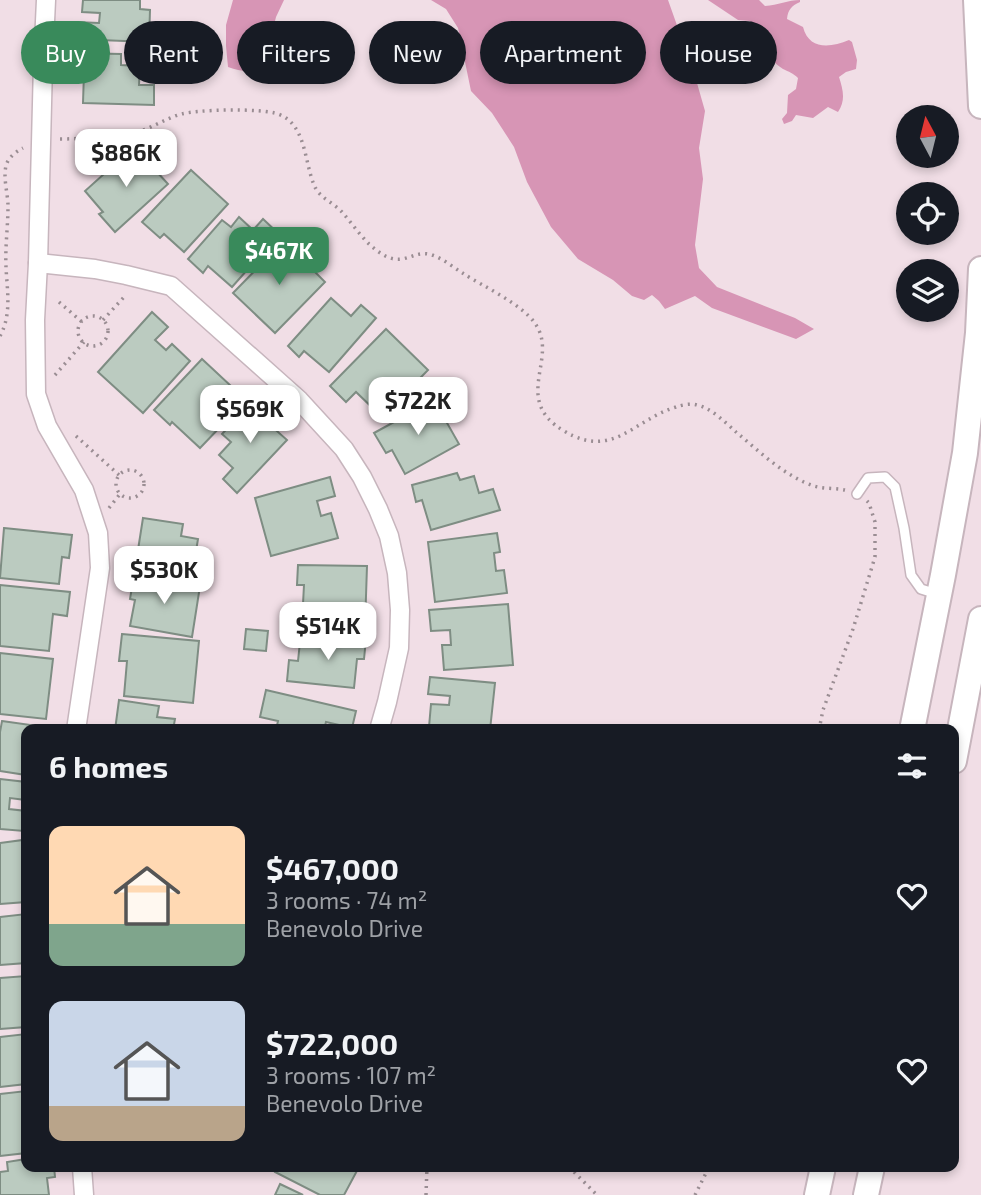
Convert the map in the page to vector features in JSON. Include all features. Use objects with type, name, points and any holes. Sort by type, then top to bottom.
[{"type":"main road","points":[[976,0],[981,106]]},
{"type":"main road","points":[[913,724],[965,453],[978,333],[981,269]]},
{"type":"main road","points":[[959,735],[981,619]]},
{"type":"main road","points":[[817,1195],[822,1172]]},
{"type":"main road","points":[[866,1195],[871,1172]]},
{"type":"street","points":[[46,0],[35,320],[36,394],[47,426],[84,490],[99,533],[100,568],[77,724]]},
{"type":"street","points":[[38,263],[95,269],[171,286],[299,400],[344,449],[378,509],[389,536],[397,573],[400,610],[398,648],[381,724]]},
{"type":"street","points":[[82,1172],[84,1195]]},
{"type":"lane","points":[[857,494],[868,478],[885,477],[895,487],[911,575],[921,589],[939,594]]},
{"type":"path","points":[[0,336],[5,328],[9,295],[5,175],[6,164],[11,156],[26,145],[58,139],[130,134],[178,115],[201,111],[263,111],[286,117],[299,134],[315,186],[321,195],[340,210],[379,252],[396,259],[431,254],[509,301],[534,322],[542,348],[538,400],[545,415],[563,430],[581,439],[602,442],[624,434],[666,411],[688,404],[697,405],[720,418],[779,468],[814,486],[842,489],[857,494],[869,503],[875,522],[875,557],[820,724]]},
{"type":"path","points":[[103,320],[124,297]]},
{"type":"path","points":[[59,302],[82,322]]},
{"type":"path","points":[[92,317],[103,320],[108,330],[106,340],[93,346],[84,342],[79,334],[82,322],[92,317]]},
{"type":"path","points":[[51,379],[84,342]]},
{"type":"path","points":[[73,433],[119,475]]},
{"type":"path","points":[[133,470],[141,475],[144,484],[141,493],[128,498],[120,494],[116,486],[119,475],[133,470]]},
{"type":"path","points":[[108,508],[120,494]]},
{"type":"path","points":[[426,1195],[427,1172]]},
{"type":"path","points":[[574,1172],[597,1195]]},
{"type":"path","points":[[695,1195],[706,1172]]},
{"type":"shaded area","points":[[233,0],[284,0],[275,21],[237,21],[237,69],[228,67],[226,25]]},
{"type":"shaded area","points":[[431,0],[668,0],[675,21],[660,21],[660,84],[697,84],[705,111],[699,148],[703,179],[695,245],[699,268],[717,287],[795,318],[814,329],[796,339],[712,308],[695,296],[665,309],[652,295],[644,300],[632,296],[613,280],[578,259],[551,227],[527,182],[514,147],[492,113],[471,91],[466,67],[466,21],[454,21],[446,9]]},
{"type":"shaded area","points":[[708,0],[759,0],[765,6],[800,0],[790,9],[787,19],[803,27],[810,40],[821,45],[835,45],[849,40],[852,42],[857,60],[856,69],[839,77],[843,99],[838,112],[828,107],[813,118],[796,115],[792,121],[784,124],[782,119],[787,113],[788,95],[796,89],[798,78],[777,65],[777,21],[738,20]]},
{"type":"building","points":[[83,0],[140,0],[140,9],[150,10],[150,21],[124,21],[124,41],[110,40],[110,21],[99,21],[100,13],[82,12]]},
{"type":"building","points":[[110,54],[121,54],[124,84],[154,85],[154,105],[83,103],[84,84],[110,84]]},
{"type":"building","points":[[134,147],[168,184],[115,232],[99,214],[103,212],[85,191]]},
{"type":"building","points":[[191,170],[228,204],[184,252],[164,234],[160,238],[142,222]]},
{"type":"building","points":[[239,217],[253,230],[263,219],[279,234],[232,287],[208,266],[203,273],[188,259],[222,220],[231,227]]},
{"type":"building","points":[[284,241],[325,282],[275,333],[233,293]]},
{"type":"building","points":[[331,298],[351,316],[361,305],[376,318],[329,372],[304,351],[299,357],[288,346]]},
{"type":"building","points":[[152,312],[168,327],[155,340],[166,350],[172,344],[190,361],[143,413],[98,372]]},
{"type":"building","points":[[386,329],[428,370],[382,417],[356,392],[346,402],[330,386]]},
{"type":"building","points":[[202,359],[246,400],[200,448],[172,422],[170,425],[154,410]]},
{"type":"building","points":[[254,400],[274,418],[269,424],[287,440],[237,493],[223,479],[233,468],[219,455],[231,442],[222,434]]},
{"type":"building","points":[[434,400],[459,444],[405,474],[392,450],[386,453],[374,433]]},
{"type":"building","points":[[457,473],[460,480],[474,476],[479,493],[493,489],[500,510],[431,530],[422,500],[416,502],[412,485]]},
{"type":"building","points":[[330,477],[335,496],[317,501],[321,516],[331,513],[338,538],[271,556],[255,498]]},
{"type":"building","points":[[143,518],[183,524],[181,536],[198,539],[195,557],[203,559],[200,578],[135,569]]},
{"type":"building","points":[[4,528],[72,535],[69,558],[62,557],[59,584],[0,578]]},
{"type":"building","points":[[497,533],[500,552],[494,553],[496,571],[504,570],[507,593],[435,602],[428,542]]},
{"type":"building","points":[[298,565],[367,566],[365,626],[295,624],[296,604],[303,604],[304,585],[297,585]]},
{"type":"building","points":[[134,575],[200,586],[192,637],[130,626],[135,600],[130,599]]},
{"type":"building","points":[[0,585],[70,592],[67,616],[53,614],[49,651],[0,646]]},
{"type":"building","points":[[508,604],[513,665],[444,670],[442,645],[451,645],[450,630],[431,631],[429,610]]},
{"type":"building","points":[[246,629],[268,631],[266,651],[244,649]]},
{"type":"building","points":[[122,634],[199,641],[193,703],[124,696],[127,661],[119,661]]},
{"type":"building","points":[[320,635],[366,639],[364,659],[357,659],[354,688],[287,681],[289,660],[298,661],[300,642],[319,644]]},
{"type":"building","points":[[0,653],[53,659],[46,719],[0,714]]},
{"type":"building","points":[[430,677],[495,683],[491,724],[429,724],[431,704],[449,705],[450,696],[428,694]]},
{"type":"building","points":[[266,690],[356,711],[353,724],[277,724],[278,721],[260,717]]},
{"type":"building","points":[[119,700],[159,706],[157,717],[175,719],[174,724],[116,724]]},
{"type":"building","points":[[2,721],[24,724],[21,724],[21,774],[0,771]]},
{"type":"building","points":[[0,779],[21,781],[21,799],[10,798],[9,809],[21,810],[21,831],[0,829]]},
{"type":"building","points":[[21,840],[21,902],[0,904],[0,843]]},
{"type":"building","points":[[21,915],[21,963],[0,965],[0,917]]},
{"type":"building","points":[[21,976],[21,1027],[0,1029],[0,978]]},
{"type":"building","points":[[21,1035],[21,1085],[0,1087],[0,1037]]},
{"type":"building","points":[[21,1092],[21,1154],[0,1156],[0,1094]]},
{"type":"building","points":[[21,1160],[21,1172],[54,1172],[55,1177],[47,1178],[49,1195],[0,1195],[0,1172],[8,1171],[7,1162]]},
{"type":"building","points":[[275,1172],[356,1172],[344,1195],[320,1195]]},
{"type":"building","points":[[280,1184],[303,1195],[275,1195]]}]
